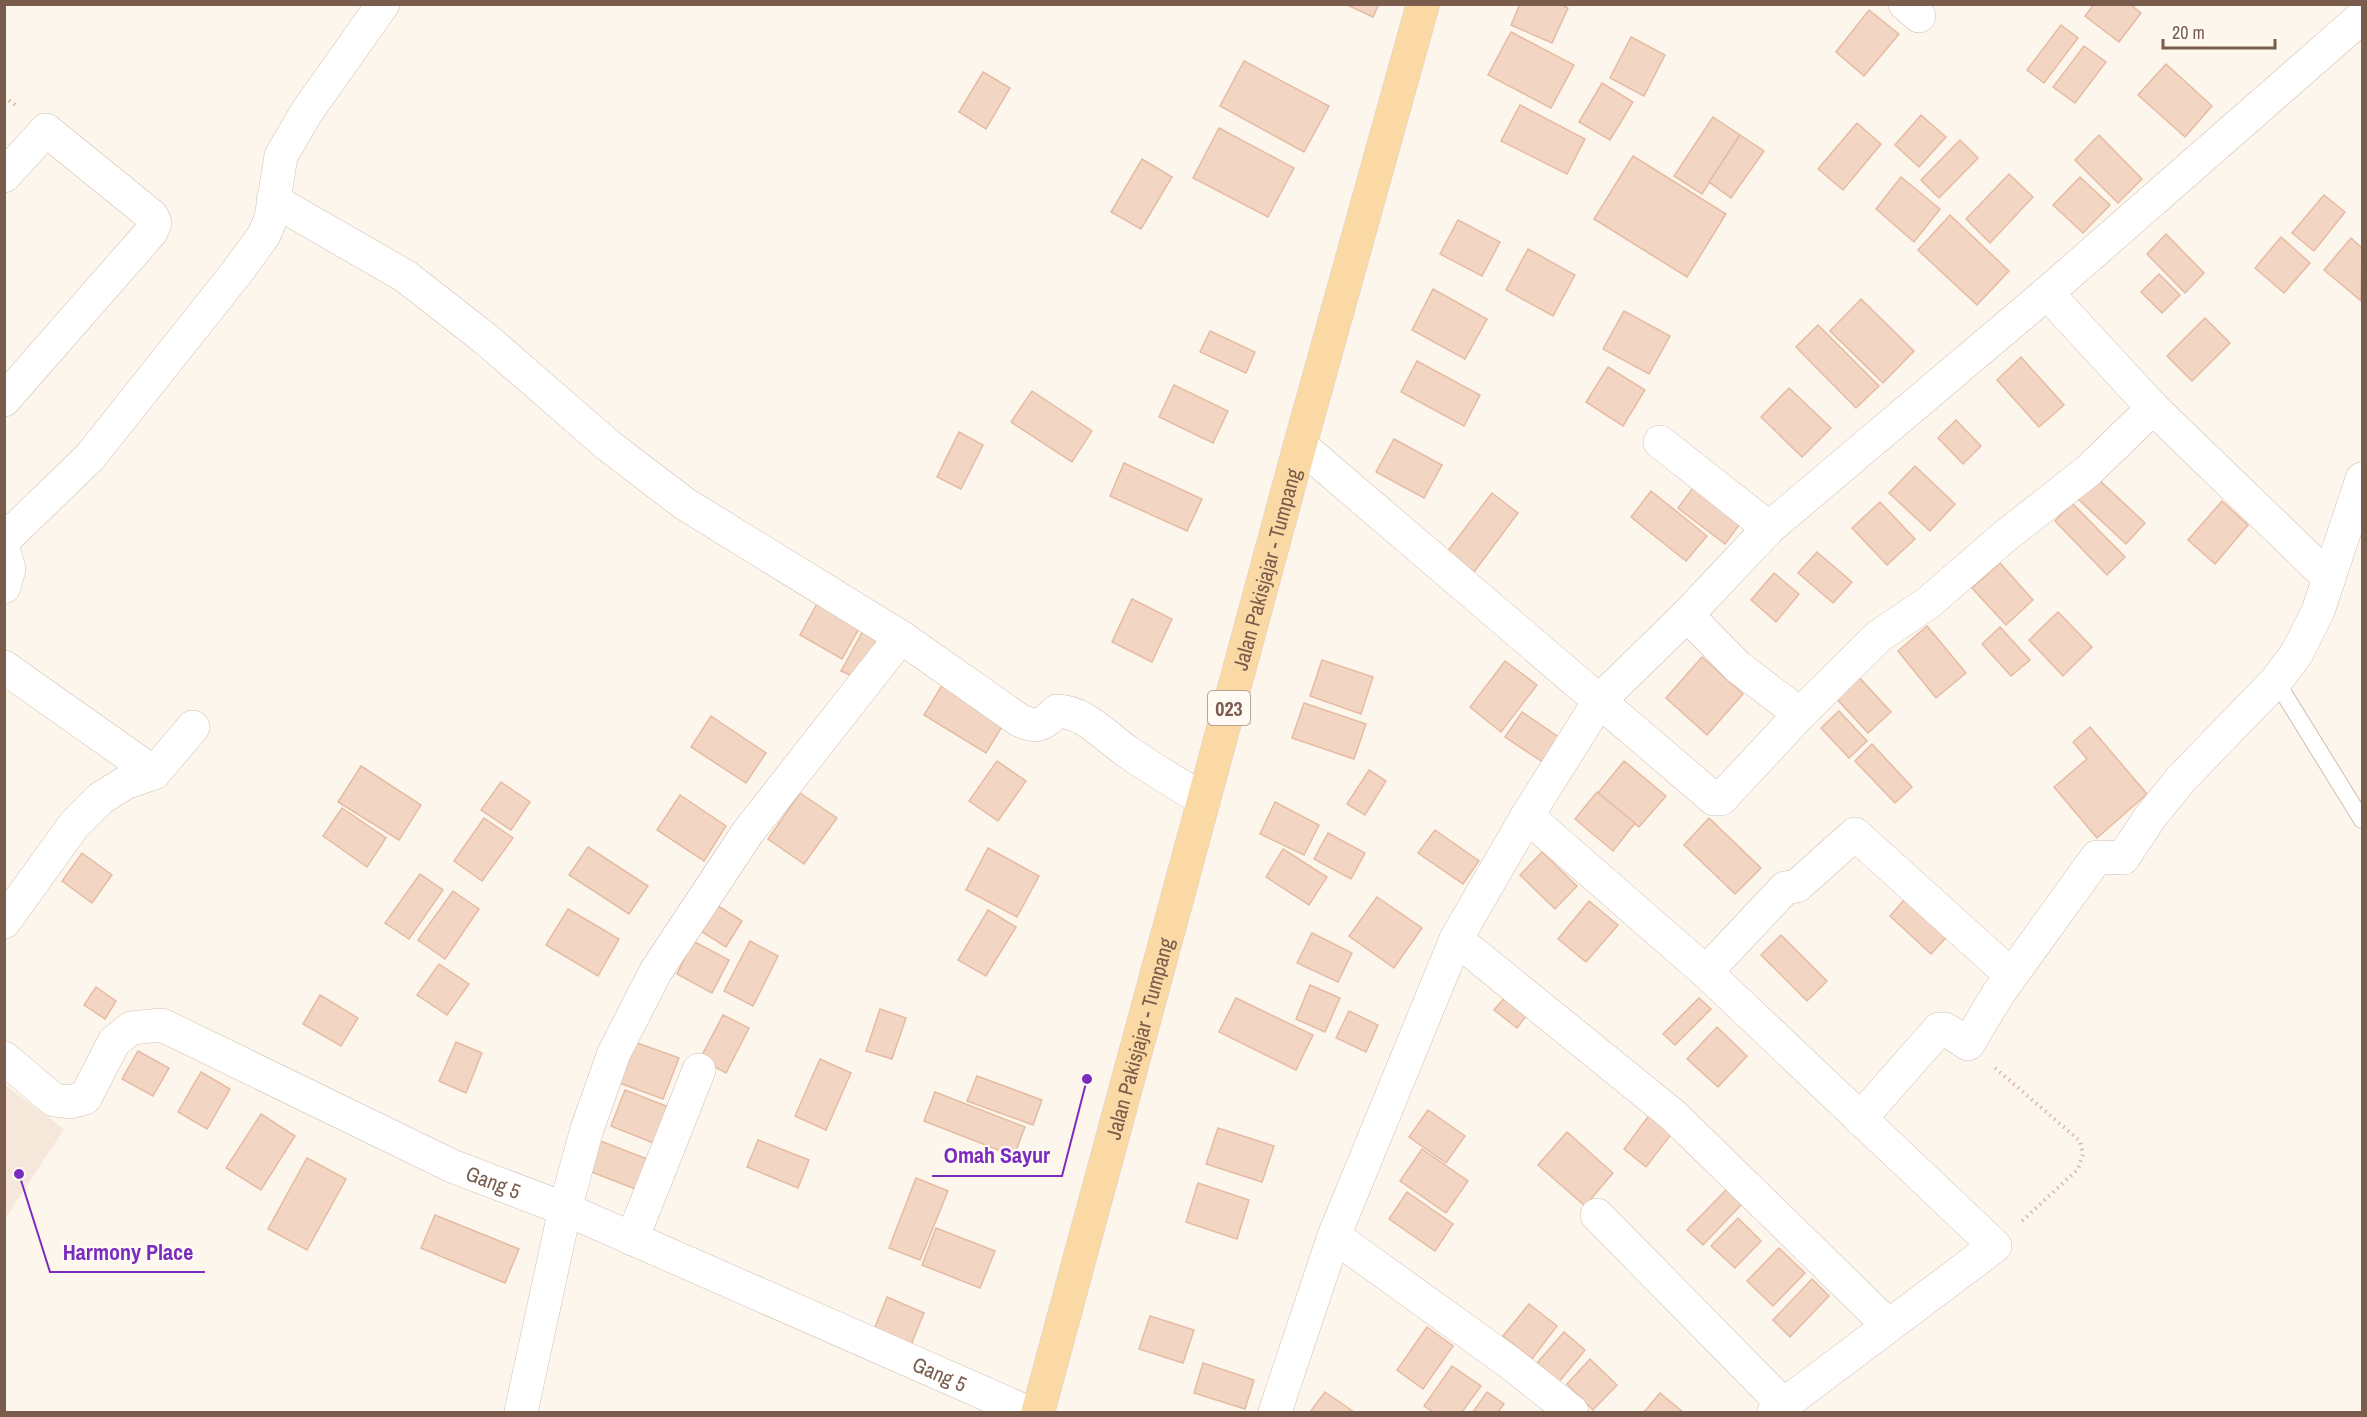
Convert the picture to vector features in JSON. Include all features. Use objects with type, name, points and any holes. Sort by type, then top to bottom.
[{"type":"main road","name":"Jalan Pakisjajar - Tumpang","points":[[1038,1413],[1300,445],[1423,4]]},
{"type":"street","points":[[4,540],[90,457],[264,235],[271,218],[281,156],[301,121],[383,4]]},
{"type":"street","points":[[1275,1413],[1334,1236],[1456,939],[1527,816],[1600,700],[1687,615],[1769,528],[2047,293],[2362,17]]},
{"type":"street","points":[[4,176],[46,130],[152,216],[155,223],[151,232],[4,400]]},
{"type":"street","points":[[273,200],[405,276],[488,340],[609,446],[685,504],[901,636],[1019,720],[1033,726],[1042,725],[1057,711],[1068,711],[1127,752],[1204,800]]},
{"type":"street","points":[[2047,293],[2153,408],[2329,578]]},
{"type":"street","points":[[1300,445],[1717,800],[1721,799],[1800,714],[1879,636],[1928,603],[2004,537],[2088,471],[2153,408]]},
{"type":"street","points":[[1660,442],[1769,528]]},
{"type":"street","points":[[1860,1119],[1939,1029],[1945,1029],[1968,1044],[2011,975],[2110,858],[2182,778],[2276,681],[2297,653],[2318,611],[2362,478]]},
{"type":"street","points":[[4,552],[9,569],[4,587]]},
{"type":"street","points":[[1687,615],[1738,668],[1800,714]]},
{"type":"street","points":[[521,1413],[565,1209],[587,1129],[614,1053],[656,971],[748,832],[901,636]]},
{"type":"street","points":[[4,667],[154,773]]},
{"type":"street","points":[[4,922],[74,825],[101,798],[125,783],[154,773],[193,727]]},
{"type":"street","points":[[1527,816],[1706,972],[1995,1246],[1778,1408],[1597,1215]]},
{"type":"street","points":[[1706,972],[1785,888],[1797,886],[1855,834],[2011,975]]},
{"type":"street","points":[[1456,939],[1673,1115],[1888,1325]]},
{"type":"street","name":"Gang 5","points":[[4,1058],[54,1100],[70,1102],[85,1098],[114,1042],[130,1028],[162,1025],[452,1166],[565,1209],[1027,1413]]},
{"type":"street","points":[[632,1239],[699,1070]]},
{"type":"street","points":[[1334,1236],[1509,1362],[1572,1413]]},
{"type":"lane","points":[[2276,681],[2362,820]]},
{"type":"path","points":[[1968,1044],[2080,1141],[2083,1154],[2078,1169],[1995,1246]]},
{"type":"shaded area","points":[[5,1085],[64,1129],[5,1219]]},
{"type":"building","points":[[1345,4],[1379,4],[1373,17]]},
{"type":"building","points":[[1520,4],[1560,4],[1568,8],[1552,43],[1511,25]]},
{"type":"building","points":[[2094,4],[2130,4],[2141,13],[2119,42],[2085,16]]},
{"type":"building","points":[[1869,10],[1899,34],[1864,76],[1836,52]]},
{"type":"building","points":[[2061,25],[2078,38],[2044,83],[2027,70]]},
{"type":"building","points":[[1511,32],[1574,65],[1551,108],[1488,75]]},
{"type":"building","points":[[1631,37],[1665,55],[1644,96],[1610,78]]},
{"type":"building","points":[[2084,46],[2106,62],[2075,103],[2053,87]]},
{"type":"building","points":[[1244,61],[1329,106],[1304,152],[1220,106]]},
{"type":"building","points":[[2166,64],[2212,106],[2185,137],[2138,95]]},
{"type":"building","points":[[983,72],[1010,88],[986,129],[959,112]]},
{"type":"building","points":[[1602,83],[1633,102],[1610,140],[1579,122]]},
{"type":"building","points":[[1520,105],[1585,139],[1567,174],[1501,141]]},
{"type":"building","points":[[1921,115],[1946,137],[1919,167],[1895,145]]},
{"type":"building","points":[[1713,117],[1740,135],[1702,194],[1674,176]]},
{"type":"building","points":[[1857,123],[1881,144],[1843,190],[1818,169]]},
{"type":"building","points":[[1219,128],[1294,168],[1268,217],[1193,178]]},
{"type":"building","points":[[1740,135],[1764,151],[1731,198],[1709,182]]},
{"type":"building","points":[[2099,135],[2142,179],[2118,203],[2075,160]]},
{"type":"building","points":[[1960,140],[1978,158],[1939,198],[1921,180]]},
{"type":"building","points":[[1633,156],[1726,214],[1687,277],[1594,219]]},
{"type":"building","points":[[1142,159],[1172,177],[1141,229],[1111,212]]},
{"type":"building","points":[[2009,174],[2033,197],[1990,243],[1966,219]]},
{"type":"building","points":[[1901,177],[1940,209],[1914,242],[1876,209]]},
{"type":"building","points":[[2080,177],[2110,205],[2083,233],[2053,205]]},
{"type":"building","points":[[2324,195],[2345,212],[2314,251],[2292,233]]},
{"type":"building","points":[[1950,215],[2009,271],[1977,305],[1918,250]]},
{"type":"building","points":[[1458,220],[1500,242],[1482,276],[1440,254]]},
{"type":"building","points":[[2166,234],[2204,273],[2185,293],[2147,254]]},
{"type":"building","points":[[2281,237],[2310,263],[2284,293],[2255,268]]},
{"type":"building","points":[[2351,238],[2362,248],[2361,301],[2324,270]]},
{"type":"building","points":[[1528,249],[1575,275],[1553,316],[1506,290]]},
{"type":"building","points":[[2159,274],[2180,295],[2162,313],[2141,292]]},
{"type":"building","points":[[1433,289],[1487,319],[1465,359],[1412,330]]},
{"type":"building","points":[[1861,299],[1914,351],[1883,383],[1830,331]]},
{"type":"building","points":[[1624,311],[1670,336],[1649,374],[1603,349]]},
{"type":"building","points":[[2205,318],[2230,343],[2192,381],[2167,356]]},
{"type":"building","points":[[1818,325],[1879,386],[1856,408],[1796,347]]},
{"type":"building","points":[[1210,331],[1255,352],[1246,373],[1200,352]]},
{"type":"building","points":[[2021,357],[2064,405],[2039,427],[1997,380]]},
{"type":"building","points":[[1417,361],[1480,395],[1464,426],[1401,392]]},
{"type":"building","points":[[1608,367],[1645,390],[1623,426],[1586,402]]},
{"type":"building","points":[[1174,385],[1228,411],[1213,443],[1159,417]]},
{"type":"building","points":[[1789,388],[1831,428],[1802,457],[1761,417]]},
{"type":"building","points":[[1032,391],[1092,431],[1072,462],[1011,422]]},
{"type":"building","points":[[1956,420],[1981,446],[1963,464],[1938,438]]},
{"type":"building","points":[[959,432],[983,445],[961,489],[937,477]]},
{"type":"building","points":[[1394,439],[1442,465],[1424,498],[1376,472]]},
{"type":"building","points":[[1124,463],[1202,499],[1187,531],[1110,496]]},
{"type":"building","points":[[1915,466],[1955,504],[1930,531],[1889,493]]},
{"type":"building","points":[[2097,478],[2145,523],[2126,544],[2078,499]]},
{"type":"building","points":[[1695,485],[1742,521],[1725,544],[1678,508]]},
{"type":"building","points":[[1651,491],[1707,536],[1686,561],[1631,517]]},
{"type":"building","points":[[1492,493],[1518,513],[1474,572],[1447,552]]},
{"type":"building","points":[[2222,501],[2248,525],[2215,564],[2188,540]]},
{"type":"building","points":[[1880,502],[1915,539],[1887,565],[1852,528]]},
{"type":"building","points":[[2072,503],[2125,557],[2107,575],[2055,521]]},
{"type":"building","points":[[1817,552],[1852,582],[1833,603],[1798,573]]},
{"type":"building","points":[[2000,563],[2033,600],[2006,625],[1972,588]]},
{"type":"building","points":[[1774,573],[1799,594],[1776,622],[1751,600]]},
{"type":"building","points":[[1132,599],[1172,619],[1152,662],[1112,642]]},
{"type":"building","points":[[819,600],[861,625],[842,659],[800,635]]},
{"type":"building","points":[[2058,612],[2092,647],[2063,676],[2029,640]]},
{"type":"building","points":[[1927,626],[1966,673],[1936,698],[1898,651]]},
{"type":"building","points":[[865,627],[890,640],[858,678],[841,671]]},
{"type":"building","points":[[2000,627],[2030,660],[2011,676],[1982,644]]},
{"type":"building","points":[[1702,657],[1743,694],[1707,735],[1666,698]]},
{"type":"building","points":[[1322,660],[1373,677],[1361,714],[1310,696]]},
{"type":"building","points":[[1505,661],[1537,685],[1501,732],[1470,707]]},
{"type":"building","points":[[1858,676],[1891,712],[1868,733],[1835,697]]},
{"type":"building","points":[[944,682],[1006,720],[986,753],[924,715]]},
{"type":"building","points":[[1304,703],[1366,724],[1354,759],[1292,738]]},
{"type":"building","points":[[1839,711],[1867,741],[1849,758],[1821,728]]},
{"type":"building","points":[[1522,712],[1563,740],[1547,765],[1505,737]]},
{"type":"building","points":[[711,716],[766,753],[746,783],[691,747]]},
{"type":"building","points":[[2090,727],[2147,794],[2097,838],[2054,787],[2087,759],[2073,742]]},
{"type":"building","points":[[1872,744],[1912,787],[1895,803],[1855,761]]},
{"type":"building","points":[[997,761],[1026,781],[998,821],[969,801]]},
{"type":"building","points":[[1624,761],[1666,796],[1639,827],[1598,793]]},
{"type":"building","points":[[361,766],[421,805],[399,840],[338,802]]},
{"type":"building","points":[[1369,770],[1386,781],[1365,815],[1347,804]]},
{"type":"building","points":[[501,782],[530,802],[511,830],[481,810]]},
{"type":"building","points":[[1597,792],[1635,823],[1613,851],[1575,819]]},
{"type":"building","points":[[800,793],[837,818],[804,864],[768,839]]},
{"type":"building","points":[[680,795],[726,826],[704,861],[657,830]]},
{"type":"building","points":[[1275,802],[1319,825],[1304,855],[1260,834]]},
{"type":"building","points":[[342,808],[386,838],[367,867],[323,836]]},
{"type":"building","points":[[484,818],[513,838],[482,881],[454,861]]},
{"type":"building","points":[[1709,818],[1761,868],[1735,894],[1684,845]]},
{"type":"building","points":[[1435,830],[1479,861],[1463,884],[1418,853]]},
{"type":"building","points":[[1328,833],[1365,853],[1351,879],[1314,859]]},
{"type":"building","points":[[588,847],[648,886],[629,914],[569,875]]},
{"type":"building","points":[[988,848],[1039,876],[1017,917],[966,890]]},
{"type":"building","points":[[1283,849],[1327,877],[1309,905],[1266,877]]},
{"type":"building","points":[[1542,852],[1577,886],[1555,909],[1520,875]]},
{"type":"building","points":[[82,853],[112,875],[92,903],[62,881]]},
{"type":"building","points":[[420,874],[443,890],[409,939],[385,923]]},
{"type":"building","points":[[453,891],[479,909],[445,959],[418,940]]},
{"type":"building","points":[[1910,893],[1952,931],[1931,954],[1890,916]]},
{"type":"building","points":[[1377,897],[1422,928],[1394,968],[1349,936]]},
{"type":"building","points":[[1589,901],[1618,925],[1586,962],[1558,939]]},
{"type":"building","points":[[715,904],[742,921],[726,947],[699,930]]},
{"type":"building","points":[[568,909],[619,939],[598,976],[546,945]]},
{"type":"building","points":[[988,910],[1016,927],[986,976],[958,960]]},
{"type":"building","points":[[1312,933],[1352,953],[1338,982],[1297,963]]},
{"type":"building","points":[[1781,935],[1827,981],[1807,1001],[1761,955]]},
{"type":"building","points":[[693,941],[729,960],[712,993],[677,974]]},
{"type":"building","points":[[750,941],[778,956],[753,1006],[724,991]]},
{"type":"building","points":[[439,964],[469,984],[447,1015],[417,995]]},
{"type":"building","points":[[1310,985],[1340,998],[1325,1032],[1296,1019]]},
{"type":"building","points":[[96,987],[116,1001],[105,1019],[84,1005]]},
{"type":"building","points":[[1513,988],[1534,1006],[1517,1028],[1494,1010]]},
{"type":"building","points":[[320,995],[358,1018],[341,1046],[303,1024]]},
{"type":"building","points":[[1236,998],[1313,1035],[1296,1070],[1219,1032]]},
{"type":"building","points":[[1699,998],[1711,1009],[1675,1045],[1663,1034]]},
{"type":"building","points":[[880,1009],[906,1018],[892,1059],[866,1051]]},
{"type":"building","points":[[1349,1011],[1378,1025],[1366,1052],[1336,1038]]},
{"type":"building","points":[[723,1015],[749,1028],[726,1073],[700,1059]]},
{"type":"building","points":[[1717,1027],[1747,1056],[1718,1087],[1687,1059]]},
{"type":"building","points":[[629,1040],[679,1058],[663,1099],[614,1081]]},
{"type":"building","points":[[456,1042],[482,1053],[466,1093],[439,1081]]},
{"type":"building","points":[[138,1051],[169,1068],[153,1096],[122,1079]]},
{"type":"building","points":[[820,1059],[851,1073],[826,1130],[795,1116]]},
{"type":"building","points":[[201,1072],[230,1089],[207,1129],[178,1112]]},
{"type":"building","points":[[977,1076],[1042,1100],[1033,1125],[967,1101]]},
{"type":"building","points":[[625,1090],[671,1108],[656,1144],[611,1126]]},
{"type":"building","points":[[935,1092],[1025,1127],[1014,1156],[924,1121]]},
{"type":"building","points":[[1428,1110],[1465,1136],[1446,1163],[1409,1137]]},
{"type":"building","points":[[1653,1110],[1676,1128],[1646,1167],[1624,1149]]},
{"type":"building","points":[[261,1114],[295,1136],[261,1190],[226,1168]]},
{"type":"building","points":[[1218,1128],[1274,1146],[1262,1182],[1206,1164]]},
{"type":"building","points":[[1567,1132],[1613,1173],[1585,1206],[1538,1165]]},
{"type":"building","points":[[595,1139],[650,1160],[638,1190],[584,1169]]},
{"type":"building","points":[[758,1140],[809,1160],[798,1188],[747,1167]]},
{"type":"building","points":[[1422,1149],[1468,1181],[1446,1213],[1400,1181]]},
{"type":"building","points":[[307,1158],[346,1179],[307,1250],[268,1229]]},
{"type":"building","points":[[916,1178],[948,1191],[920,1260],[889,1248]]},
{"type":"building","points":[[1198,1183],[1249,1200],[1237,1239],[1186,1222]]},
{"type":"building","points":[[1726,1190],[1742,1204],[1703,1245],[1687,1230]]},
{"type":"building","points":[[1407,1192],[1453,1224],[1435,1251],[1389,1219]]},
{"type":"building","points":[[435,1215],[519,1249],[505,1283],[421,1248]]},
{"type":"building","points":[[1738,1218],[1761,1241],[1735,1268],[1711,1246]]},
{"type":"building","points":[[936,1228],[995,1251],[980,1288],[922,1265]]},
{"type":"building","points":[[1779,1248],[1805,1273],[1773,1306],[1747,1281]]},
{"type":"building","points":[[1812,1279],[1829,1296],[1790,1337],[1773,1320]]},
{"type":"building","points":[[887,1297],[924,1313],[908,1352],[871,1337]]},
{"type":"building","points":[[1529,1304],[1557,1326],[1532,1359],[1503,1336]]},
{"type":"building","points":[[1150,1316],[1194,1330],[1183,1363],[1139,1349]]},
{"type":"building","points":[[1427,1327],[1453,1346],[1423,1389],[1397,1370]]},
{"type":"building","points":[[1564,1332],[1585,1350],[1559,1382],[1537,1363]]},
{"type":"building","points":[[1590,1359],[1617,1385],[1593,1410],[1567,1384]]},
{"type":"building","points":[[1203,1363],[1254,1380],[1245,1409],[1194,1393]]},
{"type":"building","points":[[1452,1366],[1481,1386],[1462,1412],[1433,1412],[1424,1406]]},
{"type":"building","points":[[1325,1392],[1354,1412],[1310,1412]]},
{"type":"building","points":[[1487,1392],[1504,1404],[1498,1412],[1473,1412]]},
{"type":"building","points":[[1660,1393],[1683,1412],[1644,1412]]},
{"type":"place","name":"Omah Sayur","points":[[1087,1079]]},
{"type":"place","name":"Harmony Place","points":[[19,1174]]}]
